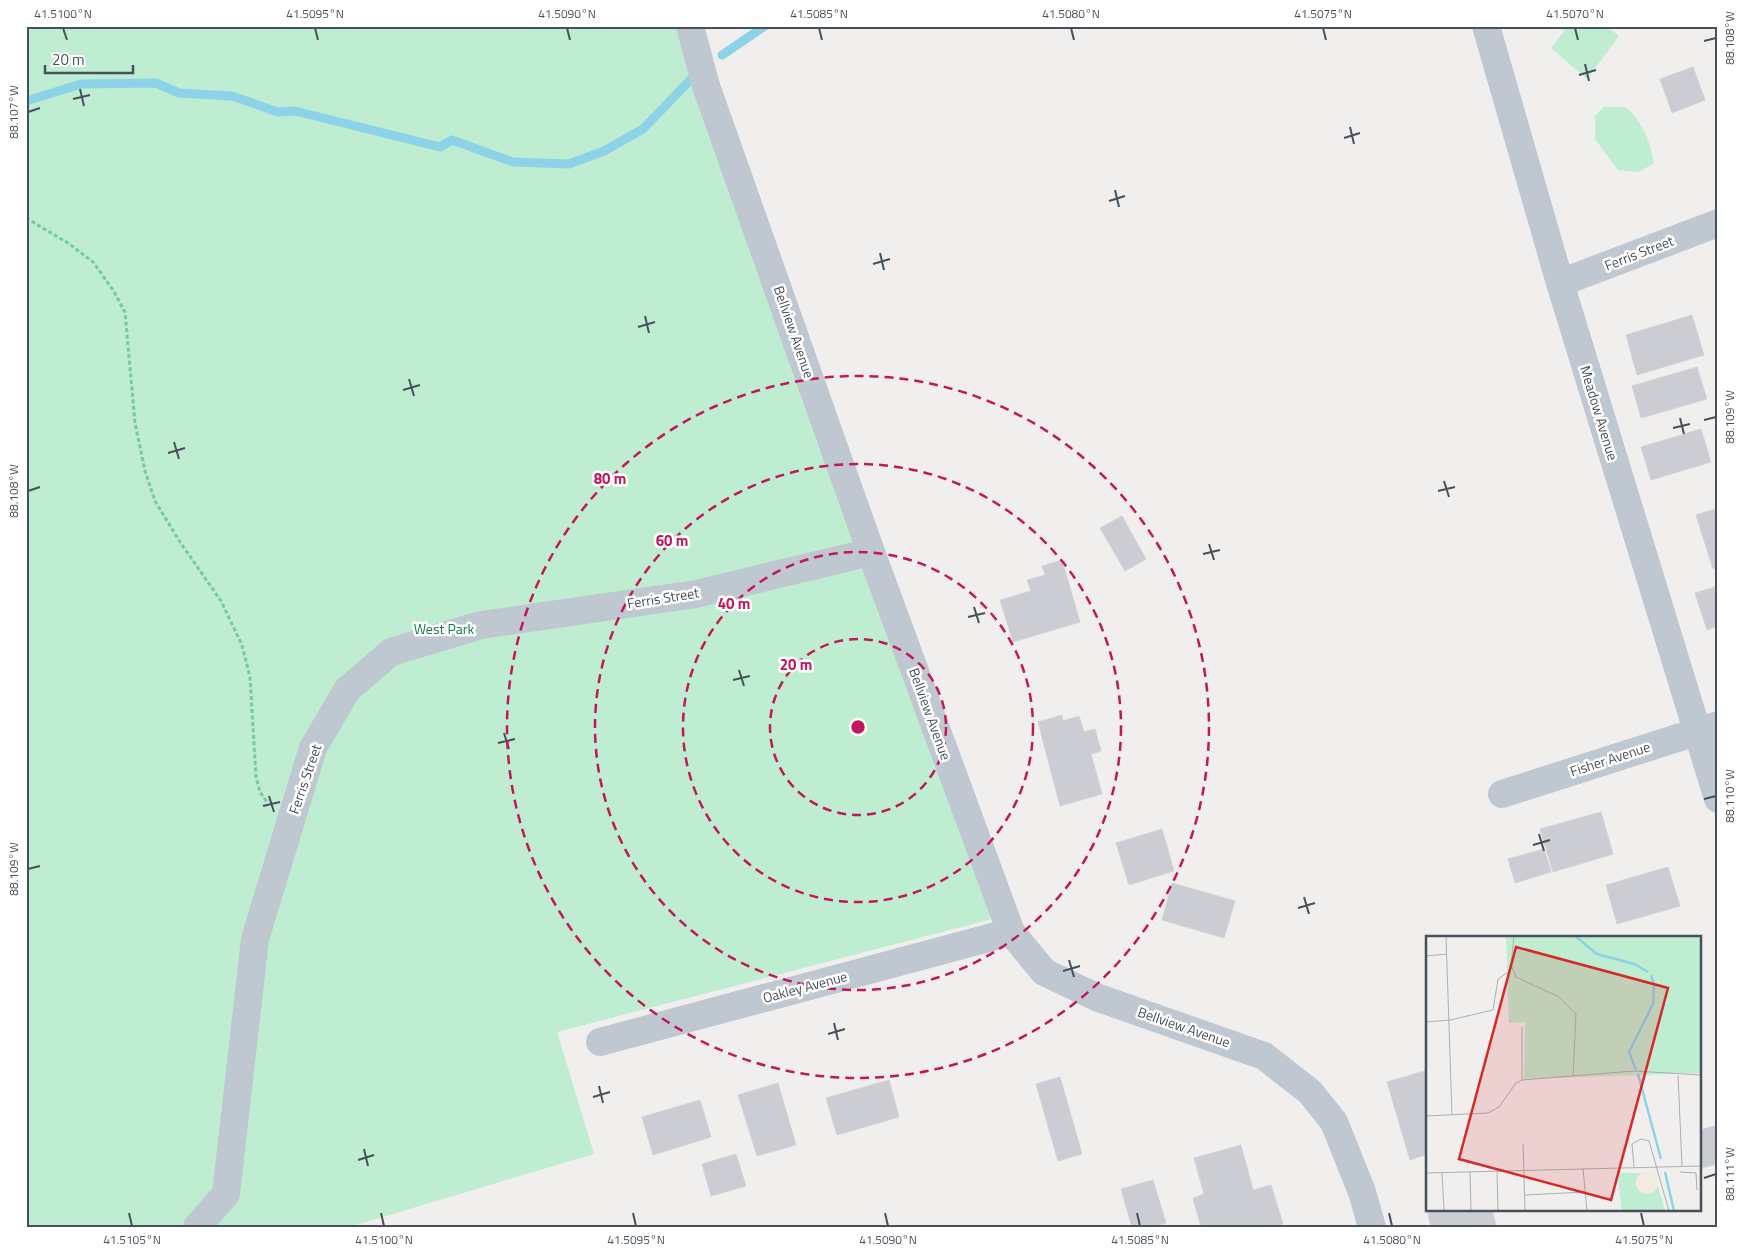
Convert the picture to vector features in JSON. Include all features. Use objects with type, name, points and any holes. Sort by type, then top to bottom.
[{"type":"street","name":"Bellview Avenue","points":[[690,26],[706,86],[870,552],[1010,932],[1044,972],[1096,997],[1264,1056],[1310,1092],[1334,1122],[1362,1192],[1372,1227]]},
{"type":"street","name":"Meadow Avenue","points":[[1486,26],[1560,283],[1707,728],[1718,799]]},
{"type":"street","name":"Ferris Street","points":[[1560,283],[1718,223]]},
{"type":"street","name":"Ferris Street","points":[[197,1227],[226,1194],[255,940],[313,748],[347,690],[392,652],[481,625],[696,594],[870,552]]},
{"type":"street","name":"Fisher Avenue","points":[[1502,794],[1707,728]]},
{"type":"street","name":"Oakley Avenue","points":[[600,1042],[1010,932]]},
{"type":"path","points":[[26,218],[68,243],[93,262],[113,290],[125,312],[136,423],[145,471],[155,501],[220,601],[242,645],[250,677],[256,776],[260,792],[272,809],[291,821]]},
{"type":"green space","name":"West Park","points":[[26,26],[700,26],[992,919],[557,1032],[594,1154],[349,1227],[26,1227]]},
{"type":"green space","points":[[1568,26],[1606,26],[1619,36],[1587,79],[1551,48]]},
{"type":"green space","points":[[1604,107],[1626,107],[1645,133],[1654,163],[1639,172],[1618,170],[1595,139],[1595,116]]},
{"type":"building","points":[[1693,67],[1705,100],[1672,113],[1660,79]]},
{"type":"building","points":[[1692,315],[1704,355],[1637,375],[1626,335]]},
{"type":"building","points":[[1697,367],[1707,399],[1641,418],[1632,386]]},
{"type":"building","points":[[1701,429],[1711,462],[1651,480],[1641,447]]},
{"type":"building","points":[[1718,508],[1718,568],[1713,569],[1696,515]]},
{"type":"building","points":[[1122,516],[1146,559],[1125,571],[1100,528]]},
{"type":"building","points":[[1062,560],[1080,622],[1013,642],[1000,600],[1031,591],[1027,580],[1045,575],[1042,566]]},
{"type":"building","points":[[1718,586],[1718,626],[1707,630],[1695,593]]},
{"type":"building","points":[[1062,715],[1063,721],[1079,716],[1084,732],[1095,729],[1101,751],[1091,754],[1102,794],[1060,806],[1038,722]]},
{"type":"building","points":[[1601,812],[1613,854],[1553,872],[1540,829]]},
{"type":"building","points":[[1162,829],[1174,871],[1129,885],[1116,843]]},
{"type":"building","points":[[1544,849],[1551,872],[1515,883],[1508,859]]},
{"type":"building","points":[[1668,867],[1680,906],[1617,924],[1606,885]]},
{"type":"building","points":[[1172,883],[1235,901],[1224,938],[1162,920]]},
{"type":"building","points":[[1426,1071],[1426,1155],[1410,1160],[1387,1082]]},
{"type":"building","points":[[1060,1077],[1082,1154],[1058,1161],[1036,1084]]},
{"type":"building","points":[[889,1080],[899,1117],[837,1135],[826,1098]]},
{"type":"building","points":[[778,1083],[796,1145],[757,1156],[738,1095]]},
{"type":"building","points":[[700,1100],[711,1137],[653,1155],[642,1117]]},
{"type":"building","points":[[1718,1125],[1718,1164],[1702,1168],[1702,1129]]},
{"type":"building","points":[[1241,1145],[1253,1190],[1271,1185],[1283,1224],[1277,1227],[1201,1227],[1193,1198],[1204,1194],[1194,1158]]},
{"type":"building","points":[[736,1154],[746,1186],[711,1196],[702,1164]]},
{"type":"building","points":[[1153,1180],[1166,1223],[1153,1227],[1132,1227],[1121,1189]]},
{"type":"building","points":[[1427,1210],[1492,1210],[1496,1226],[1431,1227]]},
{"type":"waterway","points":[[722,55],[765,26]]},
{"type":"waterway","points":[[26,101],[81,84],[156,83],[179,93],[232,96],[278,112],[295,111],[440,147],[452,140],[513,162],[569,164],[604,151],[643,129],[697,73]]}]
